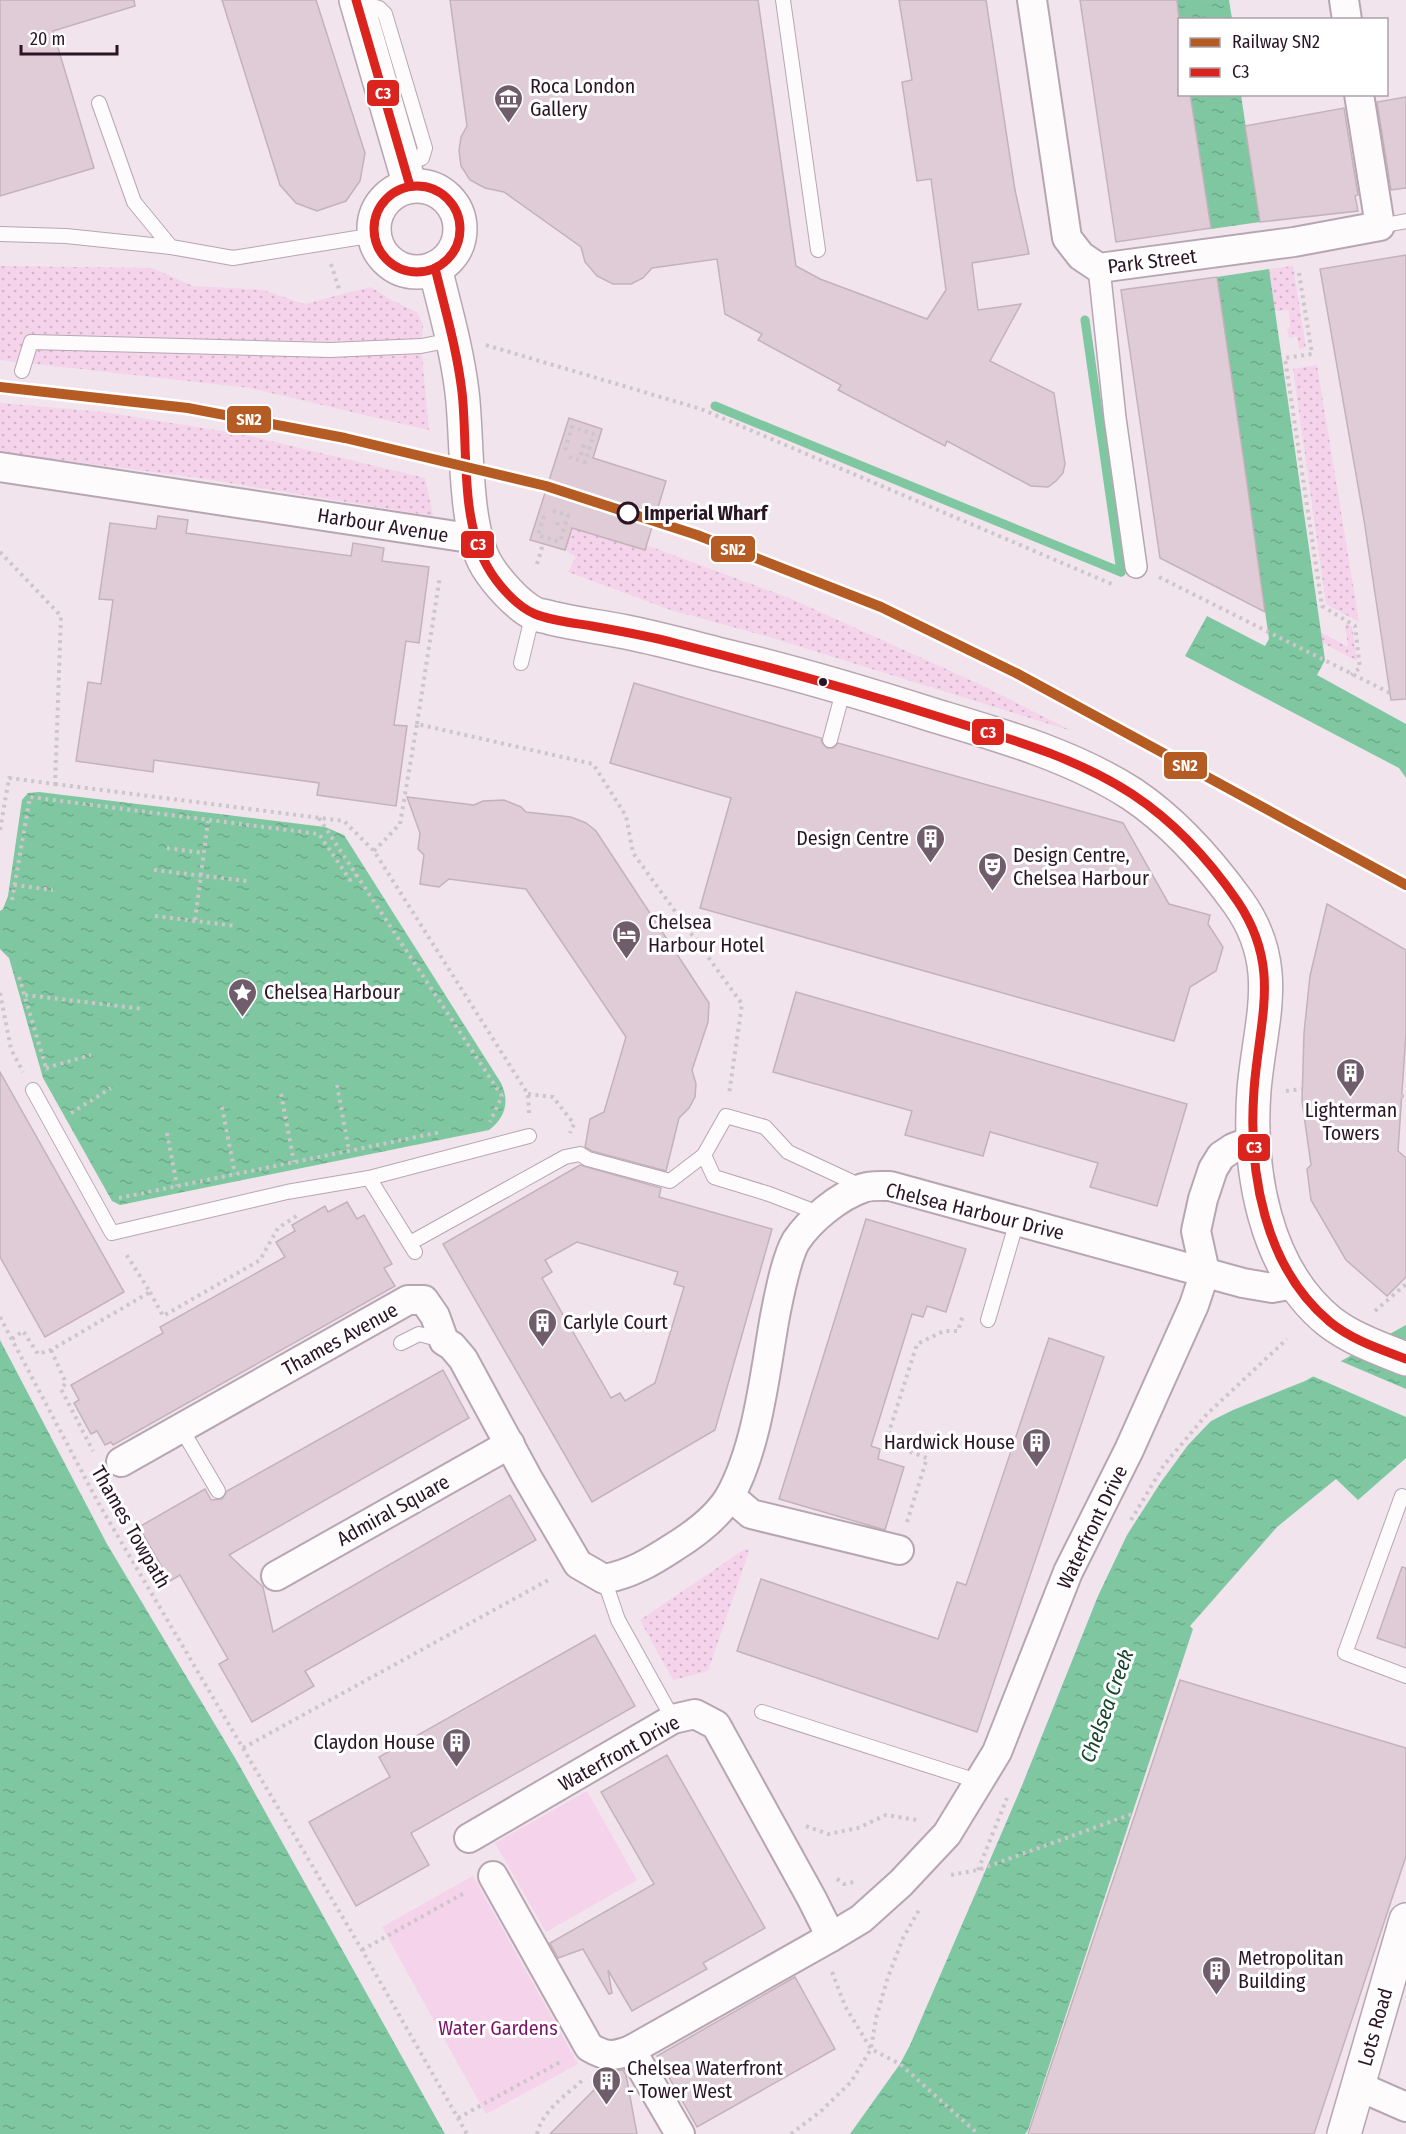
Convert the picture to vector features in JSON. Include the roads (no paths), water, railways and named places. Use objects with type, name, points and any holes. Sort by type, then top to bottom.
[{"type":"street","name":"Park Street","points":[[1032,0],[1067,238],[1082,256],[1099,268],[1294,242],[1393,224]]},
{"type":"street","points":[[1344,0],[1347,18]]},
{"type":"street","points":[[356,1],[407,176],[424,186],[437,190],[448,198],[456,210],[460,223],[460,237],[455,250],[435,268],[422,272],[409,271],[396,266],[382,253],[375,235],[375,221],[379,209],[387,198],[398,190],[407,176]]},
{"type":"street","points":[[1360,96],[1393,224]]},
{"type":"street","points":[[435,268],[462,390],[471,511],[476,539]]},
{"type":"street","points":[[1099,268],[1115,418],[1136,567]]},
{"type":"street","name":"Harbour Avenue","points":[[0,467],[476,539],[485,563],[502,588],[533,613],[732,657],[955,721],[1050,753],[1131,794],[1163,818],[1201,855],[1242,907],[1257,936],[1265,961],[1266,1001],[1254,1091],[1254,1140],[1268,1229],[1280,1258],[1295,1284]]},
{"type":"street","points":[[1205,1272],[1196,1231],[1213,1169],[1221,1156],[1233,1148],[1254,1140]]},
{"type":"street","name":"Chelsea Harbour Drive","points":[[604,1579],[622,1576],[644,1567],[715,1517],[730,1496],[747,1457],[781,1284],[796,1242],[821,1214],[840,1198],[864,1187],[890,1186],[1243,1282],[1272,1288],[1295,1284]]},
{"type":"street","name":"Waterfront Drive","points":[[493,1876],[596,2050],[617,2055],[631,2050],[861,1919],[901,1883],[947,1834],[997,1752],[1068,1572],[1130,1450],[1173,1356],[1205,1272]]},
{"type":"street","points":[[1295,1284],[1310,1303],[1331,1323],[1358,1338],[1406,1359]]},
{"type":"street","name":"Thames Avenue","points":[[121,1462],[408,1300],[424,1300],[435,1316],[444,1341],[453,1347],[463,1359],[578,1564],[604,1579]]},
{"type":"street","name":"Admiral Square","points":[[276,1576],[510,1444]]},
{"type":"street","points":[[730,1496],[751,1514],[898,1550]]},
{"type":"street","name":"Waterfront Drive","points":[[469,1838],[673,1719],[695,1714],[716,1725],[812,1899],[826,1940]]},
{"type":"street","name":"Lots Road","points":[[1344,2134],[1406,1920]]},
{"type":"street","points":[[631,2050],[680,2134]]},
{"type":"street","points":[[1358,2086],[1406,2107]]},
{"type":"lane","points":[[783,0],[818,250]]},
{"type":"lane","points":[[99,103],[134,201],[171,247]]},
{"type":"lane","points":[[0,234],[66,236],[171,247],[233,258],[375,235]]},
{"type":"lane","points":[[22,371],[31,342],[330,350],[421,346],[452,340]]},
{"type":"lane","points":[[521,663],[533,613]]},
{"type":"lane","points":[[830,740],[844,688]]},
{"type":"lane","points":[[33,1090],[112,1233],[287,1192],[369,1178],[529,1136]]},
{"type":"lane","points":[[369,1178],[412,1247],[565,1157],[580,1154],[588,1159],[670,1181],[704,1155],[726,1116],[765,1127],[788,1152],[864,1187]]},
{"type":"lane","points":[[704,1155],[714,1177],[769,1194],[821,1214]]},
{"type":"lane","points":[[988,1320],[1017,1221]]},
{"type":"lane","points":[[401,1343],[419,1334],[444,1341]]},
{"type":"lane","points":[[181,1428],[218,1491]]},
{"type":"lane","points":[[1402,1496],[1345,1653],[1406,1676]]},
{"type":"lane","points":[[604,1579],[618,1620],[673,1719]]},
{"type":"lane","points":[[762,1712],[980,1782]]},
{"type":"water","points":[[1177,0],[1229,0],[1232,18],[1179,18]]},
{"type":"water","points":[[1190,96],[1241,96],[1260,222],[1211,229]]},
{"type":"water","points":[[1269,269],[1325,660],[1317,675],[1406,724],[1406,778],[1399,768],[1185,656],[1207,616],[1265,646],[1269,639],[1217,277]]},
{"type":"water","name":"Chelsea Harbour","points":[[39,792],[325,827],[344,835],[501,1083],[505,1103],[499,1120],[489,1130],[120,1205],[112,1201],[43,1078],[9,958],[0,949],[0,911],[8,896],[22,800],[28,793]]},
{"type":"water","name":"Chelsea Creek","points":[[1406,1325],[1406,1458],[1358,1500],[1336,1479],[1277,1527],[1190,1626],[1193,1629],[1028,2130],[1025,2134],[850,2134],[900,2064],[910,2045],[1021,1788],[1098,1596],[1127,1535],[1161,1482],[1188,1445],[1211,1421],[1305,1381]]},
{"type":"water","points":[[0,1340],[107,1544],[238,1763],[445,2134],[0,2134]]},
{"type":"waterway","points":[[1085,320],[1121,572]]},
{"type":"waterway","points":[[715,406],[1121,572]]},
{"type":"rail line","name":"SN2","points":[[0,387],[188,408],[345,438],[546,486],[697,535],[881,607],[1016,673],[1406,885]]},
{"type":"place","name":"Roca London Gallery","points":[[509,124]]},
{"type":"place","name":"Imperial Wharf","points":[[628,513]]},
{"type":"place","name":"Design Centre","points":[[930,864]]},
{"type":"place","name":"Design Centre, Chelsea Harbour","points":[[992,892]]},
{"type":"place","name":"Chelsea Harbour Hotel","points":[[627,960]]},
{"type":"place","name":"Chelsea Harbour","points":[[243,1018]]},
{"type":"place","name":"Lighterman Towers","points":[[1351,1098]]},
{"type":"place","name":"Carlyle Court","points":[[542,1348]]},
{"type":"place","name":"Hardwick House","points":[[1036,1468]]},
{"type":"place","name":"Claydon House","points":[[456,1768]]},
{"type":"place","name":"Metropolitan Building","points":[[1217,1996]]},
{"type":"place","name":"Chelsea Waterfront - Tower West","points":[[606,2106]]},
{"type":"park label","name":"Water Gardens","points":[[498,2028]]}]
